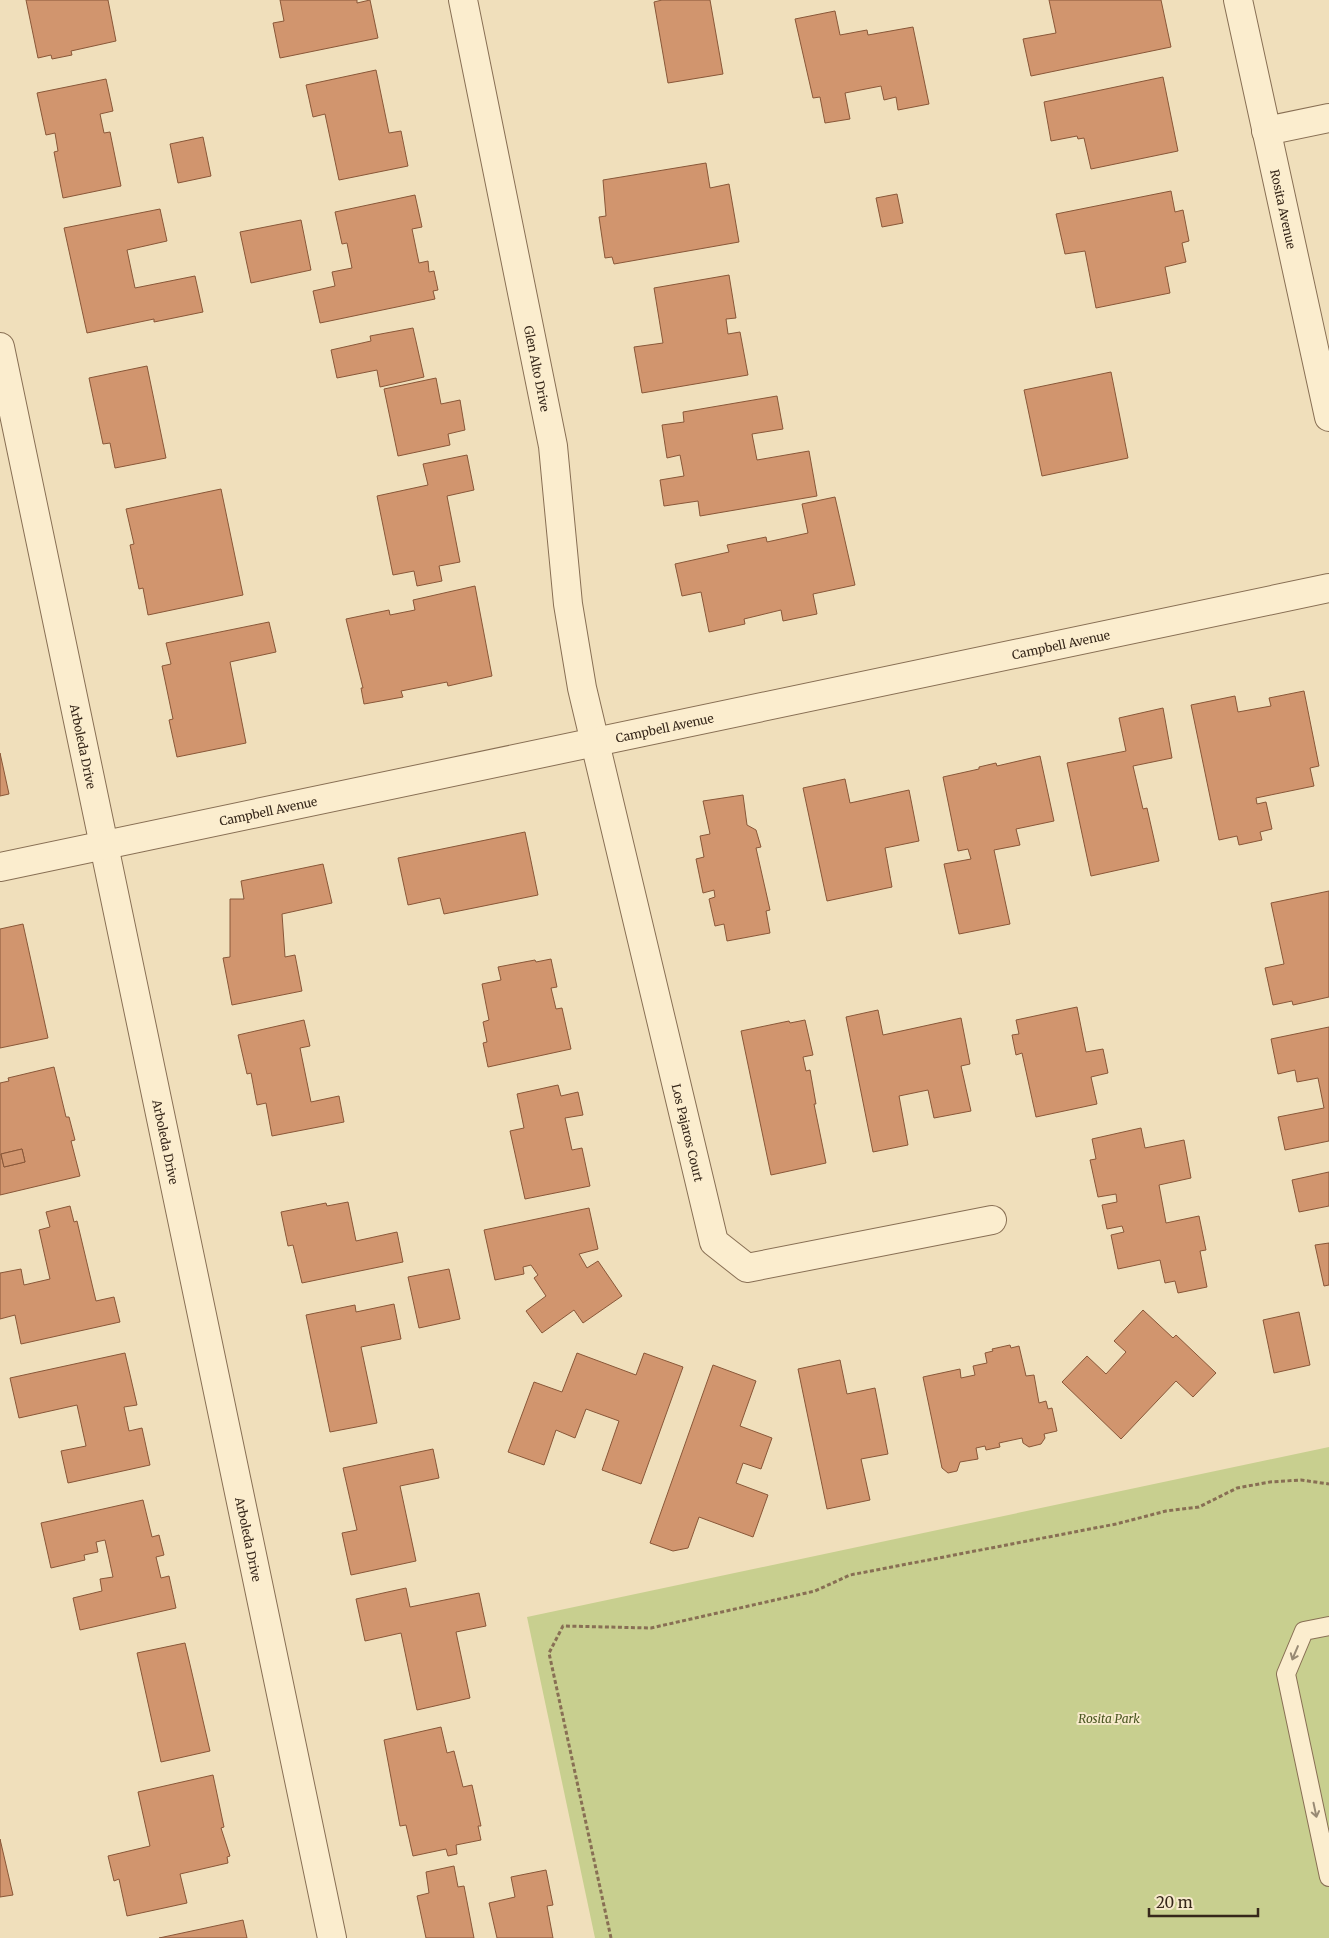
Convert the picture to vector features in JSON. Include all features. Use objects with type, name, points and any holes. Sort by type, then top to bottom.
[{"type":"street","name":"Glen Alto Drive","points":[[463,0],[553,446],[568,604],[594,741]]},
{"type":"street","name":"Rosita Avenue","points":[[1238,0],[1329,417]]},
{"type":"street","points":[[1266,131],[1329,118]]},
{"type":"street","name":"Arboleda Drive","points":[[0,347],[332,1938]]},
{"type":"street","name":"Campbell Avenue","points":[[0,867],[1329,588]]},
{"type":"street","name":"Los Pajaros Court","points":[[594,741],[714,1242],[747,1268],[992,1220]]},
{"type":"lane","points":[[1329,1626],[1304,1631],[1286,1674],[1329,1877]]},
{"type":"path","points":[[611,1938],[549,1653],[563,1626],[651,1628],[815,1591],[850,1575],[1116,1524],[1166,1511],[1199,1507],[1237,1488],[1270,1482],[1301,1480],[1329,1484]]},
{"type":"green space","name":"Rosita Park","points":[[1329,1447],[1329,1938],[595,1938],[527,1617]]},
{"type":"building","points":[[26,0],[108,0],[116,41],[71,51],[72,55],[52,59],[51,55],[38,58]]},
{"type":"building","points":[[280,0],[357,0],[357,3],[370,0],[378,38],[280,58],[273,23],[284,21]]},
{"type":"building","points":[[662,0],[710,0],[723,74],[668,83],[654,2]]},
{"type":"building","points":[[1049,0],[1161,0],[1171,47],[1031,76],[1023,39],[1056,33]]},
{"type":"building","points":[[835,11],[840,35],[867,30],[868,35],[913,27],[929,104],[898,110],[896,97],[884,100],[881,86],[845,93],[850,119],[825,123],[820,97],[813,98],[795,19]]},
{"type":"building","points":[[376,70],[389,133],[401,131],[408,166],[339,180],[325,114],[313,117],[306,85]]},
{"type":"building","points":[[1163,77],[1178,151],[1091,169],[1084,138],[1078,139],[1077,136],[1051,141],[1044,102]]},
{"type":"building","points":[[106,79],[113,111],[100,114],[104,133],[110,132],[121,186],[63,198],[54,152],[58,151],[55,133],[46,135],[37,93]]},
{"type":"building","points":[[203,137],[211,176],[178,183],[170,144]]},
{"type":"building","points":[[706,163],[710,188],[729,184],[739,242],[614,264],[612,257],[605,258],[599,217],[606,216],[603,180]]},
{"type":"building","points":[[1171,191],[1175,212],[1183,210],[1189,241],[1182,243],[1186,262],[1165,267],[1170,293],[1096,308],[1085,251],[1065,254],[1056,214]]},
{"type":"building","points":[[897,194],[903,223],[882,227],[876,198]]},
{"type":"building","points":[[415,195],[422,227],[412,229],[419,263],[428,261],[429,272],[434,271],[438,290],[433,291],[435,299],[320,323],[313,291],[335,286],[332,272],[352,268],[347,243],[342,244],[335,212]]},
{"type":"building","points":[[160,209],[167,241],[127,250],[135,288],[195,276],[203,312],[154,322],[154,319],[87,333],[64,228]]},
{"type":"building","points":[[301,220],[311,270],[251,283],[240,232]]},
{"type":"building","points":[[729,275],[736,318],[726,319],[728,334],[740,332],[748,375],[642,393],[634,347],[663,343],[654,288]]},
{"type":"building","points":[[413,328],[424,377],[380,387],[377,370],[337,378],[331,350],[371,341],[370,336]]},
{"type":"building","points":[[147,366],[166,458],[115,468],[110,443],[103,444],[89,378]]},
{"type":"building","points":[[1111,372],[1128,458],[1042,476],[1024,390]]},
{"type":"building","points":[[436,378],[441,404],[460,400],[465,430],[448,434],[450,445],[398,456],[384,389]]},
{"type":"building","points":[[777,396],[783,429],[752,434],[757,460],[809,451],[817,496],[700,516],[698,501],[664,506],[660,480],[684,476],[680,455],[667,458],[662,425],[684,422],[683,412]]},
{"type":"building","points":[[467,455],[474,490],[447,496],[460,562],[439,566],[442,581],[417,586],[414,571],[393,575],[377,496],[428,485],[423,464]]},
{"type":"building","points":[[221,489],[243,595],[148,615],[143,588],[139,589],[130,545],[134,544],[126,509]]},
{"type":"building","points":[[835,497],[855,585],[813,594],[817,614],[783,621],[781,610],[744,619],[745,624],[709,632],[701,592],[682,596],[675,564],[729,552],[727,545],[766,537],[767,542],[808,533],[802,504]]},
{"type":"building","points":[[475,586],[492,676],[448,686],[447,682],[401,691],[403,697],[364,704],[361,688],[363,688],[346,619],[389,610],[390,615],[415,610],[413,600]]},
{"type":"building","points":[[269,622],[276,652],[230,662],[246,743],[177,757],[169,720],[173,719],[162,666],[171,664],[166,643]]},
{"type":"building","points":[[1304,691],[1319,766],[1310,768],[1314,786],[1256,798],[1257,804],[1266,802],[1272,829],[1260,832],[1262,840],[1239,845],[1237,836],[1219,840],[1191,705],[1235,696],[1238,712],[1271,706],[1269,698]]},
{"type":"building","points":[[1163,708],[1172,758],[1133,766],[1143,809],[1147,808],[1159,861],[1091,876],[1067,763],[1126,751],[1119,718]]},
{"type":"building","points":[[0,753],[9,794],[0,796]]},
{"type":"building","points":[[1040,756],[1054,821],[1016,829],[1020,845],[994,850],[1010,924],[959,934],[944,864],[971,859],[968,849],[958,851],[943,777],[996,763],[997,766]]},
{"type":"building","points":[[845,779],[850,803],[909,790],[919,841],[885,848],[892,887],[827,901],[803,788]]},
{"type":"building","points":[[743,795],[747,825],[756,830],[761,847],[756,848],[770,910],[766,911],[770,933],[727,941],[724,924],[715,926],[709,899],[715,897],[714,890],[703,893],[696,859],[704,857],[700,836],[710,834],[703,801]]},
{"type":"building","points":[[525,832],[538,895],[444,914],[440,898],[408,905],[398,858]]},
{"type":"building","points":[[323,864],[332,903],[282,914],[285,957],[295,955],[302,991],[232,1005],[223,958],[230,957],[230,899],[244,899],[241,881]]},
{"type":"building","points":[[1329,891],[1329,997],[1293,1005],[1292,1001],[1273,1005],[1265,968],[1284,964],[1271,903]]},
{"type":"building","points":[[23,924],[48,1038],[0,1048],[0,929]]},
{"type":"building","points":[[551,959],[557,987],[551,988],[556,1009],[562,1008],[571,1049],[488,1067],[483,1043],[487,1042],[483,1022],[489,1020],[482,984],[501,980],[498,967]]},
{"type":"building","points":[[1077,1007],[1086,1052],[1103,1049],[1108,1073],[1091,1077],[1097,1104],[1036,1117],[1022,1053],[1016,1055],[1012,1035],[1019,1034],[1016,1020]]},
{"type":"building","points":[[878,1010],[883,1035],[961,1018],[970,1064],[961,1066],[971,1111],[934,1118],[928,1090],[899,1096],[908,1145],[873,1152],[846,1017]]},
{"type":"building","points":[[304,1020],[310,1046],[300,1048],[311,1102],[339,1096],[344,1122],[272,1136],[266,1103],[257,1105],[251,1073],[247,1074],[238,1035]]},
{"type":"building","points":[[805,1020],[813,1055],[803,1057],[806,1071],[810,1070],[816,1104],[814,1104],[826,1163],[771,1175],[741,1031],[789,1021],[790,1023]]},
{"type":"building","points":[[1329,1027],[1329,1141],[1285,1150],[1278,1117],[1324,1108],[1318,1078],[1297,1082],[1295,1070],[1278,1074],[1271,1039]]},
{"type":"building","points":[[54,1067],[66,1117],[69,1117],[75,1140],[71,1141],[80,1176],[0,1195],[0,1083],[9,1081],[8,1078]],"holes":[[[22,1149],[25,1162],[4,1167],[1,1154]]]},
{"type":"building","points":[[558,1085],[561,1096],[578,1092],[583,1115],[565,1118],[572,1150],[582,1148],[590,1186],[525,1199],[510,1131],[524,1128],[517,1094]]},
{"type":"building","points":[[1141,1128],[1145,1148],[1184,1140],[1191,1178],[1159,1185],[1166,1223],[1199,1216],[1206,1250],[1200,1251],[1207,1287],[1178,1293],[1175,1281],[1165,1283],[1160,1260],[1118,1269],[1111,1235],[1124,1232],[1122,1226],[1107,1229],[1102,1205],[1117,1202],[1116,1194],[1098,1197],[1090,1160],[1096,1159],[1092,1139]]},
{"type":"building","points":[[22,1149],[25,1162],[4,1167],[1,1154]]},
{"type":"building","points":[[1329,1172],[1329,1206],[1299,1212],[1292,1180]]},
{"type":"building","points":[[348,1202],[356,1241],[397,1232],[403,1262],[302,1283],[293,1245],[288,1246],[281,1212],[326,1203],[327,1206]]},
{"type":"building","points":[[70,1206],[74,1222],[77,1221],[96,1301],[114,1297],[120,1322],[21,1344],[15,1315],[0,1319],[0,1273],[21,1269],[24,1285],[50,1279],[39,1230],[50,1227],[46,1212]]},
{"type":"building","points":[[589,1208],[598,1249],[579,1254],[587,1268],[598,1261],[622,1296],[583,1323],[574,1310],[542,1333],[526,1311],[546,1296],[534,1278],[538,1275],[531,1265],[523,1267],[524,1274],[495,1280],[484,1230]]},
{"type":"building","points":[[1329,1243],[1329,1285],[1324,1286],[1315,1245]]},
{"type":"building","points":[[449,1269],[460,1319],[419,1328],[408,1277]]},
{"type":"building","points":[[394,1304],[401,1339],[361,1347],[377,1423],[330,1432],[306,1315],[355,1305],[356,1312]]},
{"type":"building","points":[[1143,1310],[1173,1338],[1176,1335],[1216,1373],[1193,1397],[1176,1381],[1121,1439],[1062,1382],[1087,1356],[1106,1374],[1126,1352],[1114,1341]]},
{"type":"building","points":[[1299,1312],[1310,1365],[1274,1373],[1263,1320]]},
{"type":"building","points":[[1010,1345],[1011,1348],[1019,1346],[1026,1376],[1034,1375],[1039,1403],[1046,1401],[1048,1409],[1052,1408],[1057,1431],[1044,1434],[1045,1438],[1041,1444],[1029,1447],[1023,1443],[1022,1438],[999,1443],[1000,1447],[986,1450],[985,1446],[976,1448],[978,1459],[960,1462],[957,1471],[948,1473],[942,1468],[923,1377],[960,1369],[961,1378],[975,1375],[973,1366],[987,1363],[985,1353],[993,1351],[992,1349]]},
{"type":"building","points":[[125,1353],[137,1405],[124,1407],[129,1431],[142,1428],[150,1465],[68,1483],[61,1451],[86,1446],[77,1405],[19,1418],[10,1378]]},
{"type":"building","points":[[577,1353],[636,1375],[644,1353],[683,1367],[641,1484],[602,1470],[619,1421],[586,1409],[575,1438],[556,1430],[544,1465],[508,1452],[534,1382],[562,1392]]},
{"type":"building","points":[[840,1360],[847,1394],[875,1388],[888,1454],[861,1459],[870,1500],[827,1509],[798,1369]]},
{"type":"building","points":[[713,1365],[756,1381],[740,1426],[772,1438],[761,1469],[743,1463],[736,1483],[768,1495],[753,1537],[699,1517],[688,1548],[673,1551],[650,1543]]},
{"type":"building","points":[[433,1449],[439,1478],[400,1486],[416,1561],[351,1575],[342,1533],[357,1530],[343,1468]]},
{"type":"building","points":[[143,1500],[152,1537],[159,1535],[164,1555],[156,1557],[161,1578],[169,1576],[176,1608],[80,1630],[73,1598],[102,1591],[100,1579],[113,1577],[105,1540],[96,1542],[98,1552],[84,1555],[85,1560],[51,1568],[41,1523]]},
{"type":"building","points":[[406,1588],[410,1607],[479,1593],[486,1626],[456,1632],[470,1698],[417,1710],[401,1633],[365,1641],[356,1599]]},
{"type":"building","points":[[185,1643],[210,1751],[161,1762],[137,1653]]},
{"type":"building","points":[[441,1727],[447,1753],[454,1751],[463,1787],[472,1785],[481,1826],[478,1826],[481,1840],[456,1845],[457,1854],[448,1856],[446,1849],[413,1856],[406,1825],[400,1826],[384,1740]]},
{"type":"building","points":[[213,1775],[224,1827],[221,1828],[230,1856],[227,1857],[228,1863],[180,1874],[187,1903],[127,1916],[119,1879],[114,1881],[108,1856],[150,1846],[138,1792]]},
{"type":"building","points":[[0,1839],[13,1895],[0,1897]]},
{"type":"building","points":[[454,1866],[458,1887],[464,1886],[474,1938],[426,1938],[417,1896],[429,1893],[426,1872]]},
{"type":"building","points":[[546,1870],[553,1905],[547,1906],[553,1938],[497,1938],[489,1903],[515,1897],[511,1877]]},
{"type":"building","points":[[243,1920],[247,1938],[159,1938]]}]
